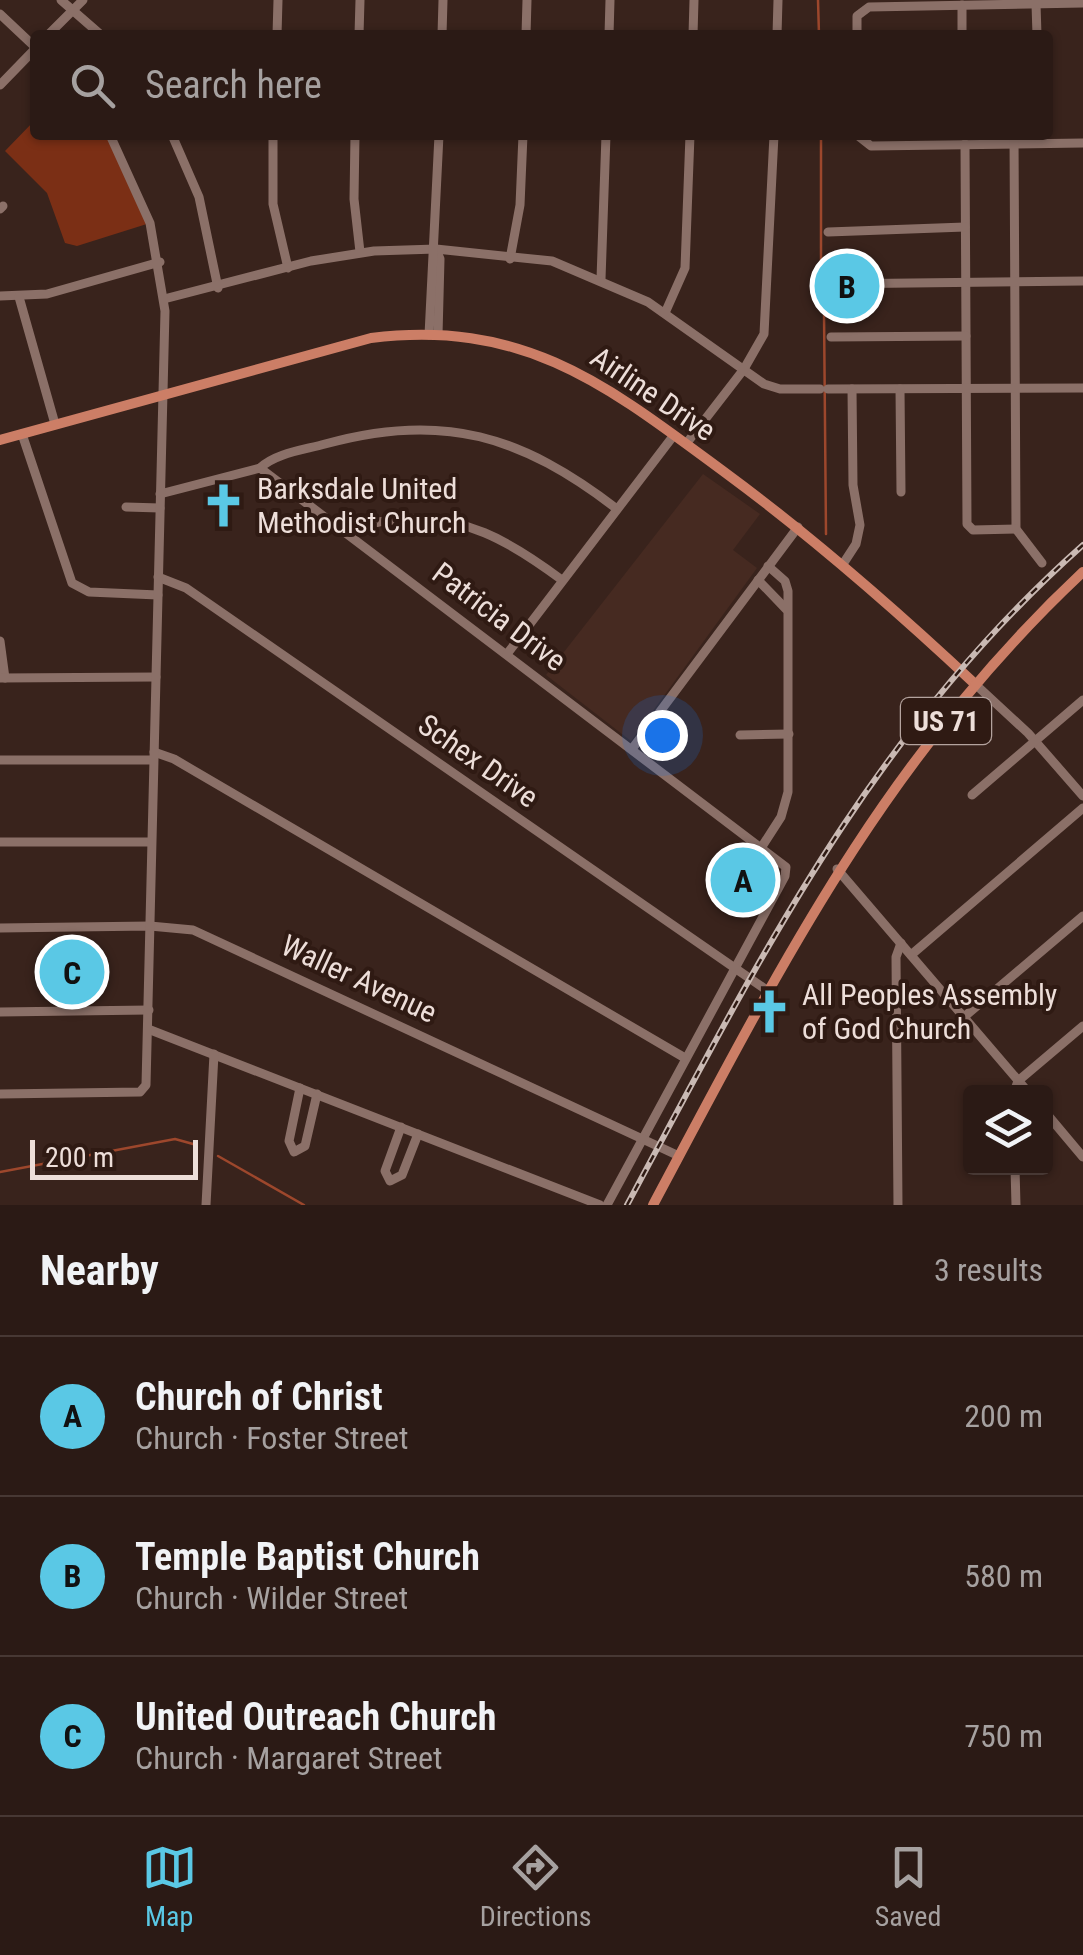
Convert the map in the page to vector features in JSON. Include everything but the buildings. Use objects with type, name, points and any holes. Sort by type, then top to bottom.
[{"type":"main road","name":"Airline Drive","points":[[0,440],[335,345],[434,335],[501,344],[560,363],[625,397],[798,527],[976,684]]},
{"type":"main road","name":"US 71","points":[[652,1205],[837,870],[900,778],[976,684],[1083,572]]},
{"type":"street","points":[[61,0],[96,30]]},
{"type":"street","points":[[53,30],[82,0]]},
{"type":"street","points":[[277,30],[278,0]]},
{"type":"street","points":[[359,30],[360,0]]},
{"type":"street","points":[[442,30],[444,0]]},
{"type":"street","points":[[526,30],[528,0]]},
{"type":"street","points":[[609,30],[610,0]]},
{"type":"street","points":[[692,30],[694,0]]},
{"type":"street","points":[[778,0],[778,30]]},
{"type":"street","points":[[858,30],[860,11],[887,4],[1083,3]]},
{"type":"street","points":[[1036,4],[1036,30]]},
{"type":"street","points":[[962,5],[962,30]]},
{"type":"street","points":[[0,14],[30,43]]},
{"type":"street","points":[[1,83],[30,53]]},
{"type":"street","points":[[0,1094],[142,1091],[148,1029],[164,298],[160,262],[139,192],[113,140]]},
{"type":"street","points":[[174,140],[199,198],[218,288]]},
{"type":"street","points":[[274,140],[272,204],[288,268]]},
{"type":"street","points":[[356,140],[354,199],[360,252]]},
{"type":"street","points":[[434,335],[439,140]]},
{"type":"street","points":[[510,258],[520,205],[523,140]]},
{"type":"street","points":[[601,278],[606,140]]},
{"type":"street","points":[[665,312],[685,268],[690,140]]},
{"type":"street","points":[[686,444],[744,370],[767,323],[774,140]]},
{"type":"street","points":[[880,140],[965,144],[1004,140]]},
{"type":"street","points":[[1014,140],[1016,529],[1042,563]]},
{"type":"street","points":[[1037,140],[1083,142]]},
{"type":"street","points":[[965,144],[969,528],[1016,529]]},
{"type":"street","points":[[828,232],[965,226]]},
{"type":"street","points":[[164,298],[360,252],[436,249],[559,262],[601,278],[665,312],[775,388],[1083,388]]},
{"type":"street","points":[[0,296],[47,294],[160,262]]},
{"type":"street","points":[[827,284],[1083,281]]},
{"type":"street","points":[[18,297],[55,424]]},
{"type":"street","points":[[831,337],[966,336]]},
{"type":"street","points":[[843,564],[856,544],[860,525],[854,486],[852,389]]},
{"type":"street","points":[[900,389],[901,492]]},
{"type":"street","points":[[160,494],[260,468],[274,459],[364,434],[448,430],[486,437],[536,455],[617,509]]},
{"type":"street","points":[[22,434],[72,583],[89,592],[158,595]]},
{"type":"street","points":[[507,654],[674,435]]},
{"type":"street","name":"Patricia Drive","points":[[260,468],[632,748],[787,872],[734,969]]},
{"type":"street","points":[[126,507],[160,508]]},
{"type":"street","points":[[351,536],[358,529],[386,521],[456,522],[509,542],[562,580]]},
{"type":"street","points":[[632,748],[798,527]]},
{"type":"street","points":[[761,848],[786,805],[789,734],[787,586],[768,566]]},
{"type":"street","name":"Schex Drive","points":[[158,577],[186,588],[768,991]]},
{"type":"street","points":[[758,580],[786,609]]},
{"type":"street","points":[[0,641],[2,678],[156,677]]},
{"type":"street","points":[[976,684],[1036,741],[1083,796]]},
{"type":"street","points":[[972,795],[1083,700]]},
{"type":"street","points":[[740,735],[789,734]]},
{"type":"street","points":[[0,760],[154,756],[174,759],[684,1058]]},
{"type":"street","points":[[911,955],[1083,808]]},
{"type":"street","points":[[0,842],[151,842]]},
{"type":"street","points":[[837,870],[1022,1085]]},
{"type":"street","points":[[964,1018],[1083,916]]},
{"type":"street","name":"Waller Avenue","points":[[0,928],[150,926],[205,934],[678,1156]]},
{"type":"street","points":[[898,1205],[896,957],[901,943]]},
{"type":"street","points":[[148,1029],[604,1205],[734,969]]},
{"type":"street","points":[[0,1012],[148,1010]]},
{"type":"street","points":[[1017,1085],[1083,1026]]},
{"type":"street","points":[[206,1205],[214,1054]]},
{"type":"street","points":[[300,1088],[288,1142],[294,1152],[306,1146],[317,1094]]},
{"type":"street","points":[[1053,1121],[1083,1157]]},
{"type":"street","points":[[401,1127],[386,1168],[390,1181],[402,1175],[418,1134]]},
{"type":"street","points":[[1015,1175],[1016,1205]]},
{"type":"shaded area","points":[[30,125],[30,140],[112,140],[150,223],[77,246],[65,243],[47,193],[5,151]]},
{"type":"shaded area","points":[[703,474],[760,514],[733,550],[757,568],[631,741],[546,675]]},
{"type":"waterway","points":[[818,0],[819,30]]},
{"type":"waterway","points":[[821,140],[821,282]]},
{"type":"waterway","points":[[824,312],[826,534]]},
{"type":"waterway","points":[[0,1172],[175,1139],[193,1144]]},
{"type":"waterway","points":[[218,1156],[304,1205]]},
{"type":"railway","points":[[627,1205],[773,938],[880,772],[940,693],[1008,618],[1083,545]]},
{"type":"place","name":"Temple Baptist Church","points":[[847,286]]},
{"type":"place","name":"Barksdale United Methodist Church","points":[[224,506]]},
{"type":"place","name":"Church of Christ","points":[[743,880]]},
{"type":"place","name":"United Outreach Church","points":[[72,972]]},
{"type":"place","name":"All Peoples Assembly of God Church","points":[[769,1012]]}]
